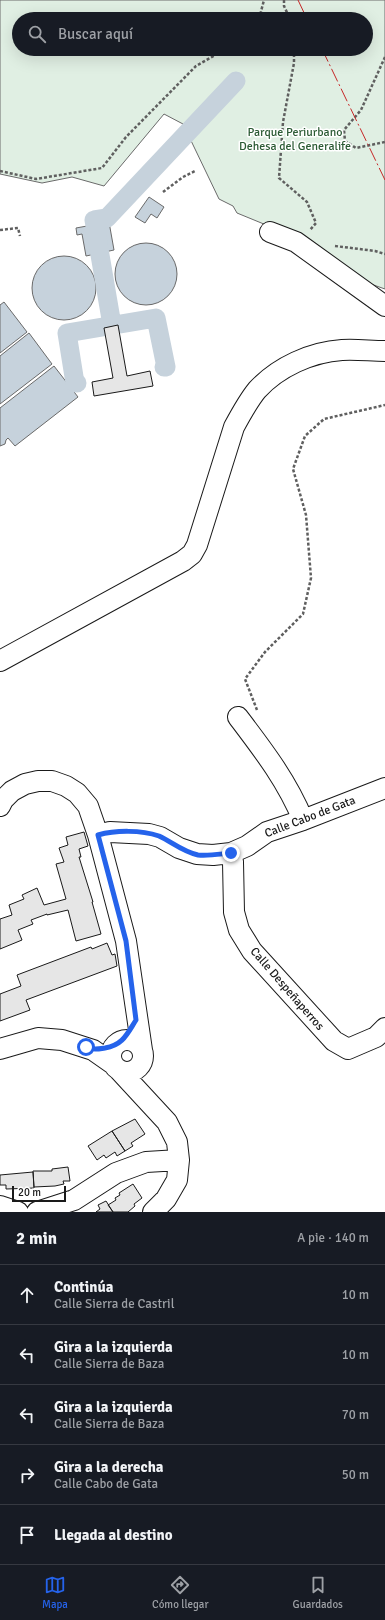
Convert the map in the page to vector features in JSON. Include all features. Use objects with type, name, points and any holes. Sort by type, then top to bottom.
[{"type":"street","points":[[270,232],[296,242],[385,306]]},
{"type":"street","points":[[0,661],[183,561],[192,554],[197,545],[234,427],[257,390],[275,374],[294,363],[316,354],[341,350],[385,351]]},
{"type":"street","points":[[238,717],[273,762],[289,790],[302,820]]},
{"type":"street","points":[[0,806],[3,800],[12,791],[25,784],[38,781],[52,781],[66,786],[77,793],[88,806],[98,835],[126,941],[142,1056],[143,1095]]},
{"type":"street","name":"Calle Cabo de Gata","points":[[98,835],[110,832],[149,834],[160,837],[179,848],[197,854],[213,856],[231,853],[247,846],[267,832],[385,788]]},
{"type":"street","name":"Calle Despeñaperros","points":[[231,853],[233,862],[234,912],[239,930],[252,951],[334,1041],[348,1050],[376,1037],[385,1028]]},
{"type":"street","points":[[116,1055],[130,1041],[135,1043],[142,1056],[140,1066],[132,1072],[122,1072],[116,1055],[136,1020]]},
{"type":"street","points":[[0,1049],[38,1038],[62,1040],[93,1050],[116,1055],[136,1090],[143,1095],[167,1122],[177,1142],[179,1160],[177,1180],[166,1199],[153,1212]]},
{"type":"street","points":[[37,1212],[74,1200],[116,1173],[146,1162],[179,1160]]},
{"type":"street","points":[[0,1206],[18,1212]]},
{"type":"path","points":[[260,12],[264,0]]},
{"type":"path","points":[[284,0],[284,6],[287,12]]},
{"type":"path","points":[[0,170],[36,179],[102,168],[126,137],[196,66],[214,56]]},
{"type":"path","points":[[294,56],[284,122],[279,178],[307,202],[316,222],[308,232]]},
{"type":"path","points":[[385,57],[362,110],[344,130],[345,141],[356,148],[385,142]]},
{"type":"path","points":[[163,192],[183,177],[195,171]]},
{"type":"path","points":[[0,230],[18,228],[20,236]]},
{"type":"path","points":[[319,258],[335,246],[374,250],[385,254]]},
{"type":"path","points":[[260,715],[245,679],[265,652],[303,614],[311,578],[306,515],[293,469],[305,436],[324,418],[385,404]]},
{"type":"green space","name":"Parque Periurbano Dehesa del Generalife","points":[[0,0],[385,0],[385,289],[365,282],[293,236],[237,213],[233,206],[219,199],[183,124],[164,114],[104,186],[72,177],[42,183],[0,174]]},
{"type":"shaded area","points":[[149,197],[164,207],[157,218],[151,214],[145,223],[135,217]]},
{"type":"shaded area","points":[[109,222],[114,250],[86,256],[82,234],[77,235],[76,228]]},
{"type":"shaded area","points":[[146,243],[158,245],[168,252],[175,262],[177,274],[175,286],[168,296],[158,303],[146,305],[134,303],[124,296],[117,286],[115,274],[117,262],[124,252],[134,245]]},
{"type":"shaded area","points":[[64,256],[82,262],[90,270],[96,288],[90,306],[82,314],[64,320],[46,314],[38,306],[32,288],[38,270],[46,262]]},
{"type":"shaded area","points":[[4,302],[27,332],[0,353],[0,305]]},
{"type":"shaded area","points":[[29,333],[52,364],[0,404],[0,356]]},
{"type":"shaded area","points":[[54,366],[78,397],[15,446],[8,438],[5,444],[0,446],[0,408]]},
{"type":"building","points":[[118,325],[127,376],[150,371],[153,386],[94,396],[92,382],[113,378],[104,328]]},
{"type":"building","points":[[84,832],[88,846],[79,849],[81,857],[79,857],[101,934],[76,941],[68,910],[47,914],[31,920],[33,924],[18,930],[22,940],[0,949],[0,919],[12,915],[9,905],[24,899],[22,895],[37,888],[44,905],[66,899],[56,864],[64,862],[59,848],[68,845],[66,837]]},
{"type":"building","points":[[107,943],[112,955],[115,954],[117,966],[26,1000],[30,1010],[0,1021],[0,994],[21,986],[17,975],[91,947],[92,949]]},
{"type":"building","points":[[135,1119],[145,1134],[131,1143],[133,1146],[125,1151],[112,1131]]},
{"type":"building","points":[[112,1131],[125,1151],[117,1156],[115,1152],[106,1158],[104,1155],[97,1160],[88,1146]]},
{"type":"building","points":[[68,1167],[70,1181],[63,1181],[64,1184],[55,1186],[34,1187],[33,1171],[52,1171],[52,1169]]},
{"type":"building","points":[[33,1172],[34,1188],[6,1189],[6,1185],[0,1185],[0,1175]]},
{"type":"building","points":[[133,1184],[142,1198],[134,1204],[135,1206],[128,1212],[113,1212],[108,1205],[116,1200],[115,1198],[120,1195],[119,1193]]},
{"type":"building","points":[[106,1201],[113,1212],[96,1212],[100,1209],[98,1205]]},
{"type":"waterway","points":[[112,325],[94,220],[107,218],[236,81]]},
{"type":"waterway","points":[[77,383],[75,383],[67,333],[156,318],[166,367],[164,367]]},
{"type":"power","points":[[298,0],[304,12]]},
{"type":"power","points":[[325,56],[385,180]]},
{"type":"route","points":[[86,1047],[93,1050],[115,1046],[121,1042],[136,1020],[126,941],[98,835],[110,832],[149,834],[160,837],[179,848],[197,854],[213,856],[231,853]]}]
